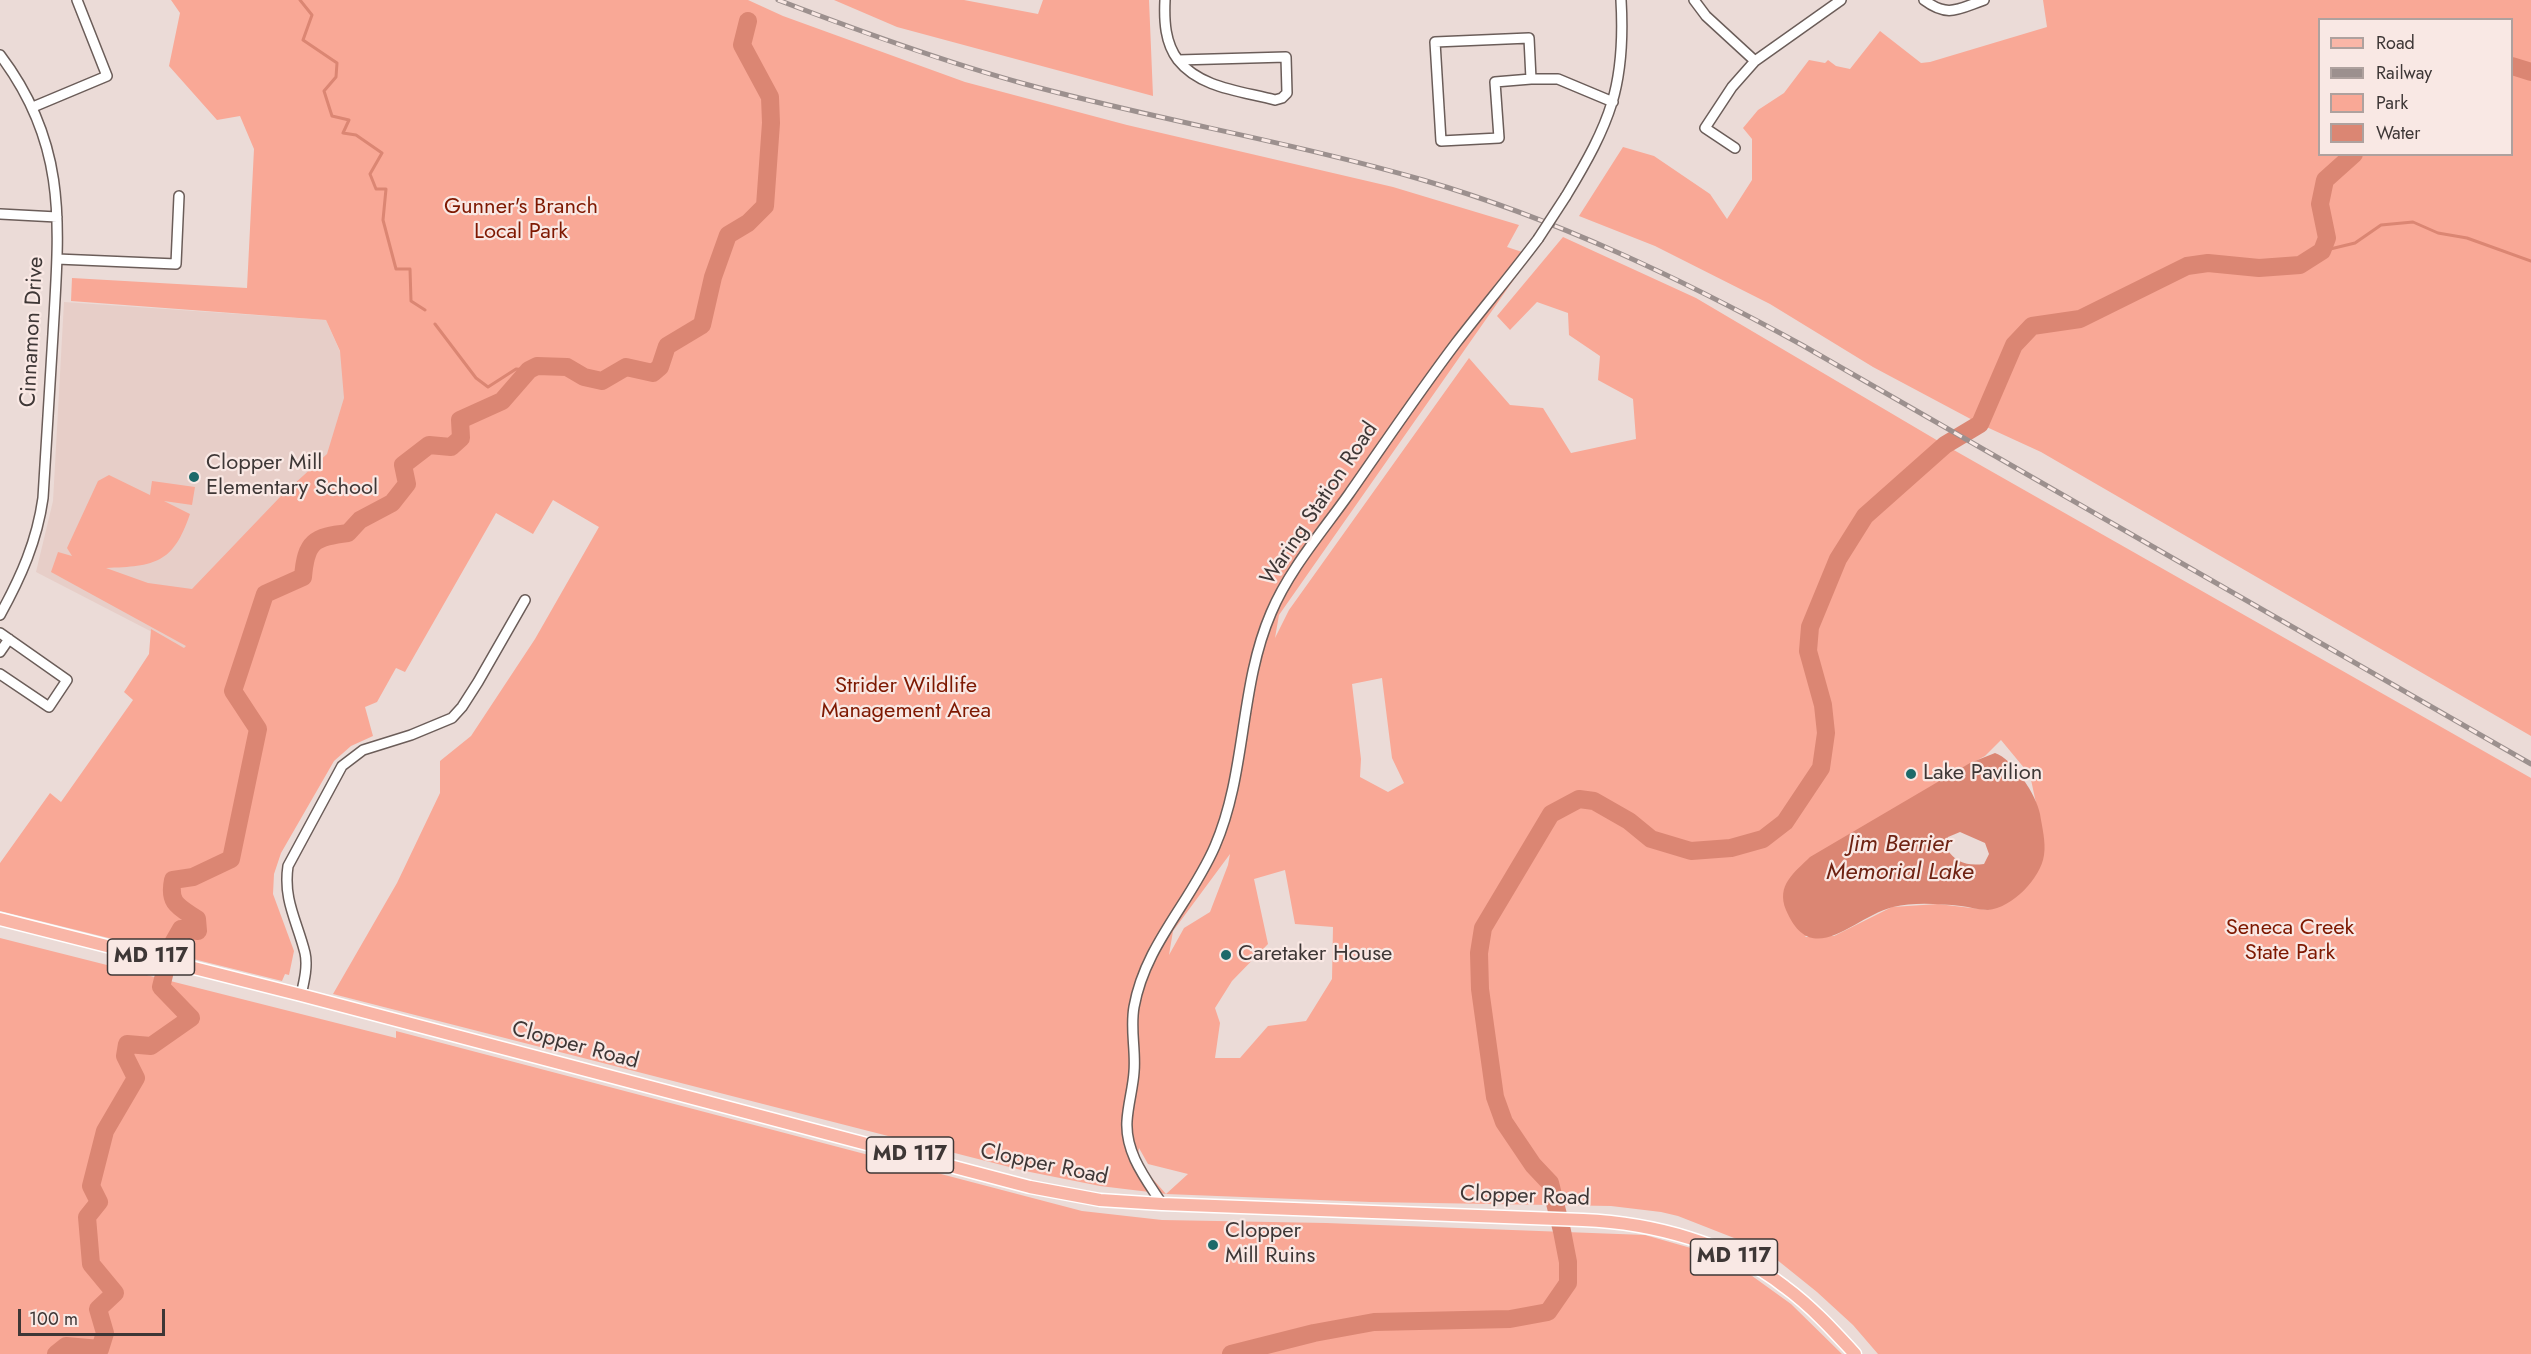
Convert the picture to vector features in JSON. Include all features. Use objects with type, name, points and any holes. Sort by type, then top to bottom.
[{"type":"main road","name":"Clopper Road","points":[[0,919],[301,995],[1030,1187],[1100,1200],[1162,1204],[1619,1221],[1651,1227],[1683,1236],[1751,1264],[1785,1287],[1822,1319],[1855,1354]]},
{"type":"street","points":[[33,107],[106,76],[76,0]]},
{"type":"street","points":[[1165,0],[1165,28],[1170,50],[1178,60],[1188,72],[1202,81],[1275,100],[1287,93],[1286,57],[1178,60]]},
{"type":"street","name":"Waring Station Road","points":[[1162,1204],[1139,1169],[1128,1136],[1127,1122],[1134,1072],[1132,1033],[1134,1007],[1149,961],[1160,938],[1207,862],[1220,831],[1231,796],[1248,695],[1260,641],[1272,610],[1297,567],[1450,351],[1538,239],[1601,135],[1613,102],[1622,60],[1621,0]]},
{"type":"street","points":[[1694,0],[1706,16],[1755,61]]},
{"type":"street","points":[[1735,148],[1705,128],[1732,87],[1755,61],[1841,0]]},
{"type":"street","points":[[1924,0],[1938,10],[1946,11],[1953,11],[1984,0]]},
{"type":"street","points":[[1532,79],[1529,38],[1436,42],[1441,141],[1499,138],[1495,82],[1558,79],[1613,102]]},
{"type":"street","name":"Cinnamon Drive","points":[[0,55],[33,107],[52,165],[57,192],[57,259],[41,515],[29,558],[0,615]]},
{"type":"street","points":[[57,259],[176,264],[179,196]]},
{"type":"street","points":[[0,214],[57,217]]},
{"type":"street","points":[[301,995],[306,971],[305,954],[290,908],[286,884],[288,866],[342,766],[363,750],[411,735],[452,718],[478,682],[525,600]]},
{"type":"street","points":[[0,633],[67,680],[49,707],[0,674]]},
{"type":"street","points":[[0,652],[9,639]]},
{"type":"shaded area","name":"Clopper Mill Elementary School","points":[[64,302],[326,320],[366,411],[185,649],[36,572],[53,501]]},
{"type":"green space","points":[[171,0],[748,0],[783,16],[965,82],[1127,125],[1393,187],[1519,225],[1507,247],[1531,255],[1279,615],[1275,638],[1289,610],[1469,358],[1510,405],[1543,408],[1571,453],[1636,439],[1633,399],[1598,380],[1600,356],[1569,335],[1568,313],[1537,302],[1510,330],[1497,316],[1563,237],[1696,298],[1945,445],[2531,778],[2531,1354],[1878,1354],[1853,1325],[1776,1259],[1757,1247],[1678,1216],[1661,1212],[1611,1206],[1371,1202],[1166,1194],[1100,1186],[1025,1171],[333,994],[397,883],[440,793],[440,761],[471,736],[535,639],[599,527],[553,500],[533,534],[496,513],[405,672],[396,668],[377,702],[365,707],[373,736],[351,746],[334,761],[281,853],[274,874],[273,894],[294,951],[289,975],[285,974],[282,981],[0,911],[0,863],[50,793],[61,802],[133,700],[124,692],[149,654],[151,629],[184,648],[186,646],[51,572],[58,552],[72,556],[67,548],[98,481],[109,475],[150,495],[152,481],[195,487],[192,505],[164,501],[190,514],[184,531],[169,553],[150,563],[106,568],[148,583],[192,589],[281,496],[327,454],[344,398],[340,351],[326,320],[71,301],[72,278],[247,288],[254,149],[240,116],[217,120],[169,66],[180,13]],"holes":[[[1382,678],[1392,758],[1404,783],[1388,792],[1360,777],[1361,759],[1352,684]],[[2001,740],[2030,775],[2043,836],[2035,876],[2023,889],[2014,898],[1988,910],[1938,904],[1892,907],[1834,936],[1805,937],[1946,777],[1985,756]],[[1230,854],[1210,912],[1184,928],[1169,955],[1173,931]],[[1285,870],[1295,924],[1333,927],[1332,979],[1306,1021],[1268,1026],[1240,1058],[1215,1058],[1220,1023],[1215,1008],[1232,981],[1268,944],[1254,879]],[[1139,1148],[1148,1164],[1188,1174],[1166,1194],[1137,1161]]]},
{"type":"green space","points":[[834,0],[964,0],[1038,14],[1043,0],[1149,0],[1153,96],[897,27]]},
{"type":"green space","points":[[2043,0],[2531,0],[2531,736],[2041,452],[1980,424],[1873,367],[1770,304],[1655,246],[1579,216],[1623,147],[1654,156],[1710,194],[1727,219],[1752,180],[1752,139],[1743,128],[1758,110],[1784,93],[1809,60],[1825,63],[1828,60],[1836,66],[1850,69],[1880,31],[1921,63],[2047,27]]},
{"type":"green space","points":[[0,938],[396,1038],[396,1031],[1082,1211],[1162,1220],[1326,1223],[1645,1235],[1705,1252],[1748,1273],[1791,1304],[1842,1354],[0,1354]]},
{"type":"water","name":"Jim Berrier Memorial Lake","points":[[1995,753],[2002,757],[2023,779],[2038,806],[2044,834],[2044,855],[2037,873],[2024,890],[2006,904],[1988,910],[1935,904],[1909,904],[1893,907],[1834,935],[1821,938],[1808,937],[1796,928],[1786,910],[1783,893],[1788,880],[1810,857],[1970,763]],"holes":[[[1960,832],[1985,843],[1989,854],[1984,864],[1962,862],[1946,848],[1948,837]]]},
{"type":"waterway","points":[[300,0],[312,15],[303,40],[337,63],[336,77],[324,91],[332,116],[349,120],[343,133],[356,135],[382,153],[370,174],[376,189],[386,189],[383,220],[396,269],[410,269],[411,301],[425,310]]},
{"type":"waterway","points":[[169,950],[181,929],[198,931],[197,919],[180,908],[174,900],[173,880],[193,877],[231,859],[258,729],[233,691],[265,594],[303,577],[304,565],[314,543],[327,536],[348,533],[360,520],[392,503],[407,484],[403,465],[429,445],[451,447],[461,438],[460,420],[502,401],[529,370],[537,366],[567,367],[584,377],[602,381],[626,367],[653,373],[660,367],[667,346],[702,325],[713,277],[728,235],[748,223],[765,206],[771,123],[770,97],[742,45],[748,21]]},
{"type":"waterway","points":[[2513,66],[2531,72]]},
{"type":"waterway","points":[[1231,1354],[1314,1333],[1374,1322],[1510,1319],[1548,1312],[1568,1283],[1568,1262],[1550,1183],[1533,1165],[1504,1122],[1495,1097],[1480,989],[1479,953],[1483,928],[1551,814],[1579,799],[1594,801],[1629,821],[1651,839],[1691,851],[1731,848],[1763,839],[1785,822],[1821,768],[1826,733],[1823,705],[1808,651],[1810,627],[1838,559],[1865,516],[1945,445],[1980,424],[2014,345],[2032,326],[2080,319],[2187,266],[2208,263],[2259,268],[2300,265],[2322,251],[2327,238],[2320,204],[2325,180],[2352,156]]},
{"type":"waterway","points":[[2322,251],[2355,243],[2381,225],[2413,222],[2438,233],[2467,238],[2531,261]]},
{"type":"waterway","points":[[435,324],[476,378],[488,387],[516,369],[529,370]]},
{"type":"waterway","points":[[56,1354],[66,1346],[100,1349],[105,1333],[98,1309],[115,1293],[91,1264],[87,1217],[99,1202],[91,1186],[105,1131],[136,1078],[125,1056],[127,1044],[151,1046],[191,1018],[161,987],[164,975]]},
{"type":"railway","points":[[778,0],[900,45],[1025,84],[1374,166],[1423,180],[1521,213],[1617,252],[1710,296],[1802,345],[2531,764]]},
{"type":"place","name":"Clopper Mill Elementary School","points":[[194,477]]},
{"type":"place","name":"Lake Pavilion","points":[[1911,774]]},
{"type":"place","name":"Caretaker House","points":[[1226,955]]},
{"type":"place","name":"Clopper Mill Ruins","points":[[1213,1245]]},
{"type":"park label","name":"Gunner's Branch Local Park","points":[[521,220]]},
{"type":"park label","name":"Strider Wildlife Management Area","points":[[906,700]]},
{"type":"park label","name":"Seneca Creek State Park","points":[[2290,942]]}]
